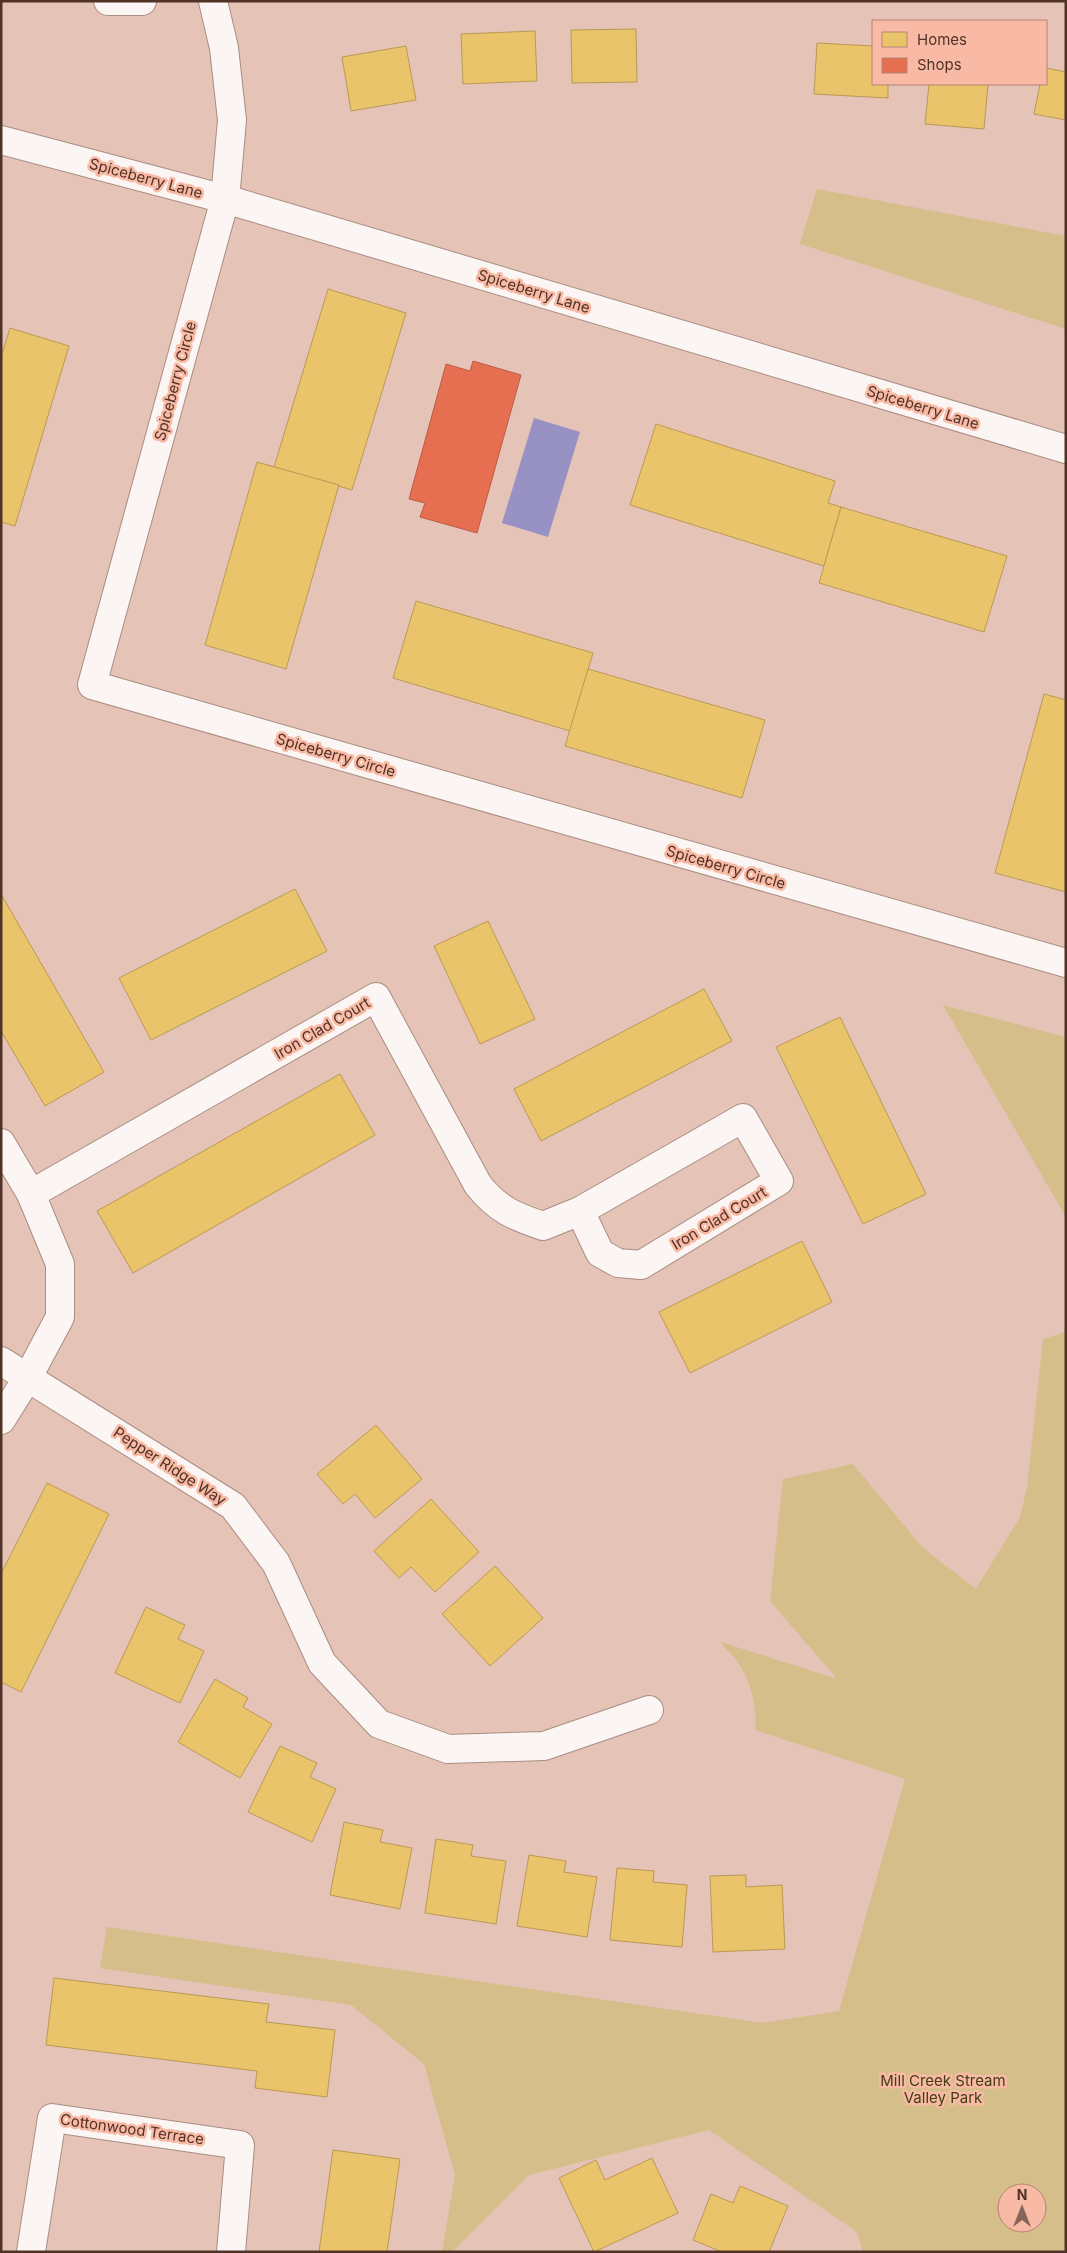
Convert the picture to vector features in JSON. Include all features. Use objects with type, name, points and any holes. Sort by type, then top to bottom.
[{"type":"street","points":[[108,1],[142,1]]},
{"type":"street","points":[[213,1],[224,48],[232,120],[225,199]]},
{"type":"street","name":"Spiceberry Lane","points":[[1,140],[225,199],[1066,449]]},
{"type":"street","name":"Spiceberry Circle","points":[[225,199],[92,685],[1066,963]]},
{"type":"street","name":"Iron Clad Court","points":[[31,1194],[376,997],[478,1186],[493,1203],[519,1217],[543,1226],[580,1211],[743,1118],[779,1181],[641,1265],[618,1264],[600,1253],[580,1211]]},
{"type":"street","points":[[1,1143],[31,1194],[60,1264],[60,1317],[28,1377],[1,1420]]},
{"type":"street","name":"Pepper Ridge Way","points":[[1,1361],[233,1506],[276,1563],[322,1663],[380,1724],[448,1749],[544,1746],[649,1710]]},
{"type":"street","name":"Cottonwood Terrace","points":[[31,2252],[52,2118],[240,2145],[231,2252]]},
{"type":"green space","points":[[817,189],[1066,236],[1066,329],[800,244]]},
{"type":"green space","points":[[943,1005],[1066,1037],[1066,1217]]},
{"type":"green space","name":"Mill Creek Stream Valley Park","points":[[1066,1332],[1066,2252],[863,2252],[857,2232],[709,2130],[529,2175],[452,2252],[442,2252],[455,2175],[424,2064],[351,2005],[100,1968],[107,1927],[763,2023],[839,2011],[905,1779],[755,1730],[754,1702],[746,1676],[721,1642],[837,1679],[770,1601],[783,1479],[853,1464],[923,1548],[976,1589],[1020,1517],[1027,1488],[1043,1339]]},
{"type":"shaded area","points":[[534,418],[580,432],[548,537],[502,523]]},
{"type":"building: Homes","points":[[636,29],[637,82],[572,83],[571,30]]},
{"type":"building: Homes","points":[[535,31],[537,81],[463,84],[461,34]]},
{"type":"building: Homes","points":[[817,43],[872,46],[872,85],[888,85],[888,98],[814,94]]},
{"type":"building: Homes","points":[[406,46],[416,100],[351,111],[342,57]]},
{"type":"building: Homes","points":[[1047,68],[1066,72],[1066,120],[1034,114],[1040,85],[1047,85]]},
{"type":"building: Homes","points":[[929,85],[988,85],[984,129],[925,124]]},
{"type":"building: Homes","points":[[328,289],[406,313],[352,490],[274,467]]},
{"type":"building: Homes","points":[[10,328],[69,346],[15,526],[1,522],[1,357]]},
{"type":"building: Homes","points":[[656,424],[835,481],[828,503],[841,507],[824,566],[630,505]]},
{"type":"building: Homes","points":[[257,462],[339,485],[286,669],[205,645]]},
{"type":"building: Homes","points":[[841,507],[1007,556],[984,632],[819,583]]},
{"type":"building: Homes","points":[[416,601],[593,653],[570,731],[393,678]]},
{"type":"building: Homes","points":[[588,669],[765,720],[742,798],[565,746]]},
{"type":"building: Homes","points":[[1044,694],[1066,700],[1066,892],[995,873]]},
{"type":"building: Homes","points":[[295,889],[327,951],[151,1040],[119,978]]},
{"type":"building: Homes","points":[[1,894],[104,1072],[45,1106],[1,1031]]},
{"type":"building: Homes","points":[[488,921],[535,1019],[480,1044],[434,946]]},
{"type":"building: Homes","points":[[704,989],[732,1041],[541,1141],[514,1089]]},
{"type":"building: Homes","points":[[840,1017],[926,1194],[863,1224],[776,1047]]},
{"type":"building: Homes","points":[[340,1074],[375,1135],[133,1273],[97,1211]]},
{"type":"building: Homes","points":[[802,1241],[832,1302],[690,1373],[659,1312]]},
{"type":"building: Homes","points":[[376,1425],[422,1479],[375,1518],[355,1494],[343,1504],[317,1474]]},
{"type":"building: Homes","points":[[47,1483],[109,1514],[21,1692],[1,1682],[1,1574]]},
{"type":"building: Homes","points":[[431,1499],[479,1552],[435,1592],[411,1567],[399,1578],[374,1551]]},
{"type":"building: Homes","points":[[495,1566],[543,1618],[490,1666],[442,1614]]},
{"type":"building: Homes","points":[[146,1607],[185,1625],[178,1639],[204,1651],[180,1703],[115,1673]]},
{"type":"building: Homes","points":[[215,1679],[248,1698],[243,1707],[272,1724],[240,1778],[178,1742]]},
{"type":"building: Homes","points":[[280,1746],[317,1763],[310,1777],[336,1789],[312,1842],[248,1812]]},
{"type":"building: Homes","points":[[344,1822],[383,1830],[380,1842],[412,1848],[400,1909],[330,1895]]},
{"type":"building: Homes","points":[[436,1839],[473,1845],[471,1856],[506,1861],[496,1924],[425,1913]]},
{"type":"building: Homes","points":[[529,1855],[566,1861],[564,1872],[597,1877],[587,1937],[517,1926]]},
{"type":"building: Homes","points":[[617,1868],[654,1871],[653,1882],[687,1885],[682,1947],[610,1940]]},
{"type":"building: Homes","points":[[746,1875],[746,1887],[782,1885],[785,1949],[713,1952],[710,1876]]},
{"type":"building: Homes","points":[[54,1978],[269,2004],[266,2022],[335,2030],[327,2097],[255,2088],[257,2071],[46,2045]]},
{"type":"building: Homes","points":[[333,2150],[400,2159],[387,2252],[319,2252]]},
{"type":"building: Homes","points":[[652,2158],[678,2213],[594,2252],[559,2178],[596,2160],[605,2180]]},
{"type":"building: Homes","points":[[740,2186],[788,2206],[769,2252],[722,2252],[693,2240],[711,2194],[733,2203]]},
{"type":"building: Shops","points":[[473,361],[521,375],[477,533],[420,517],[425,503],[409,499],[446,364],[470,371]]}]
